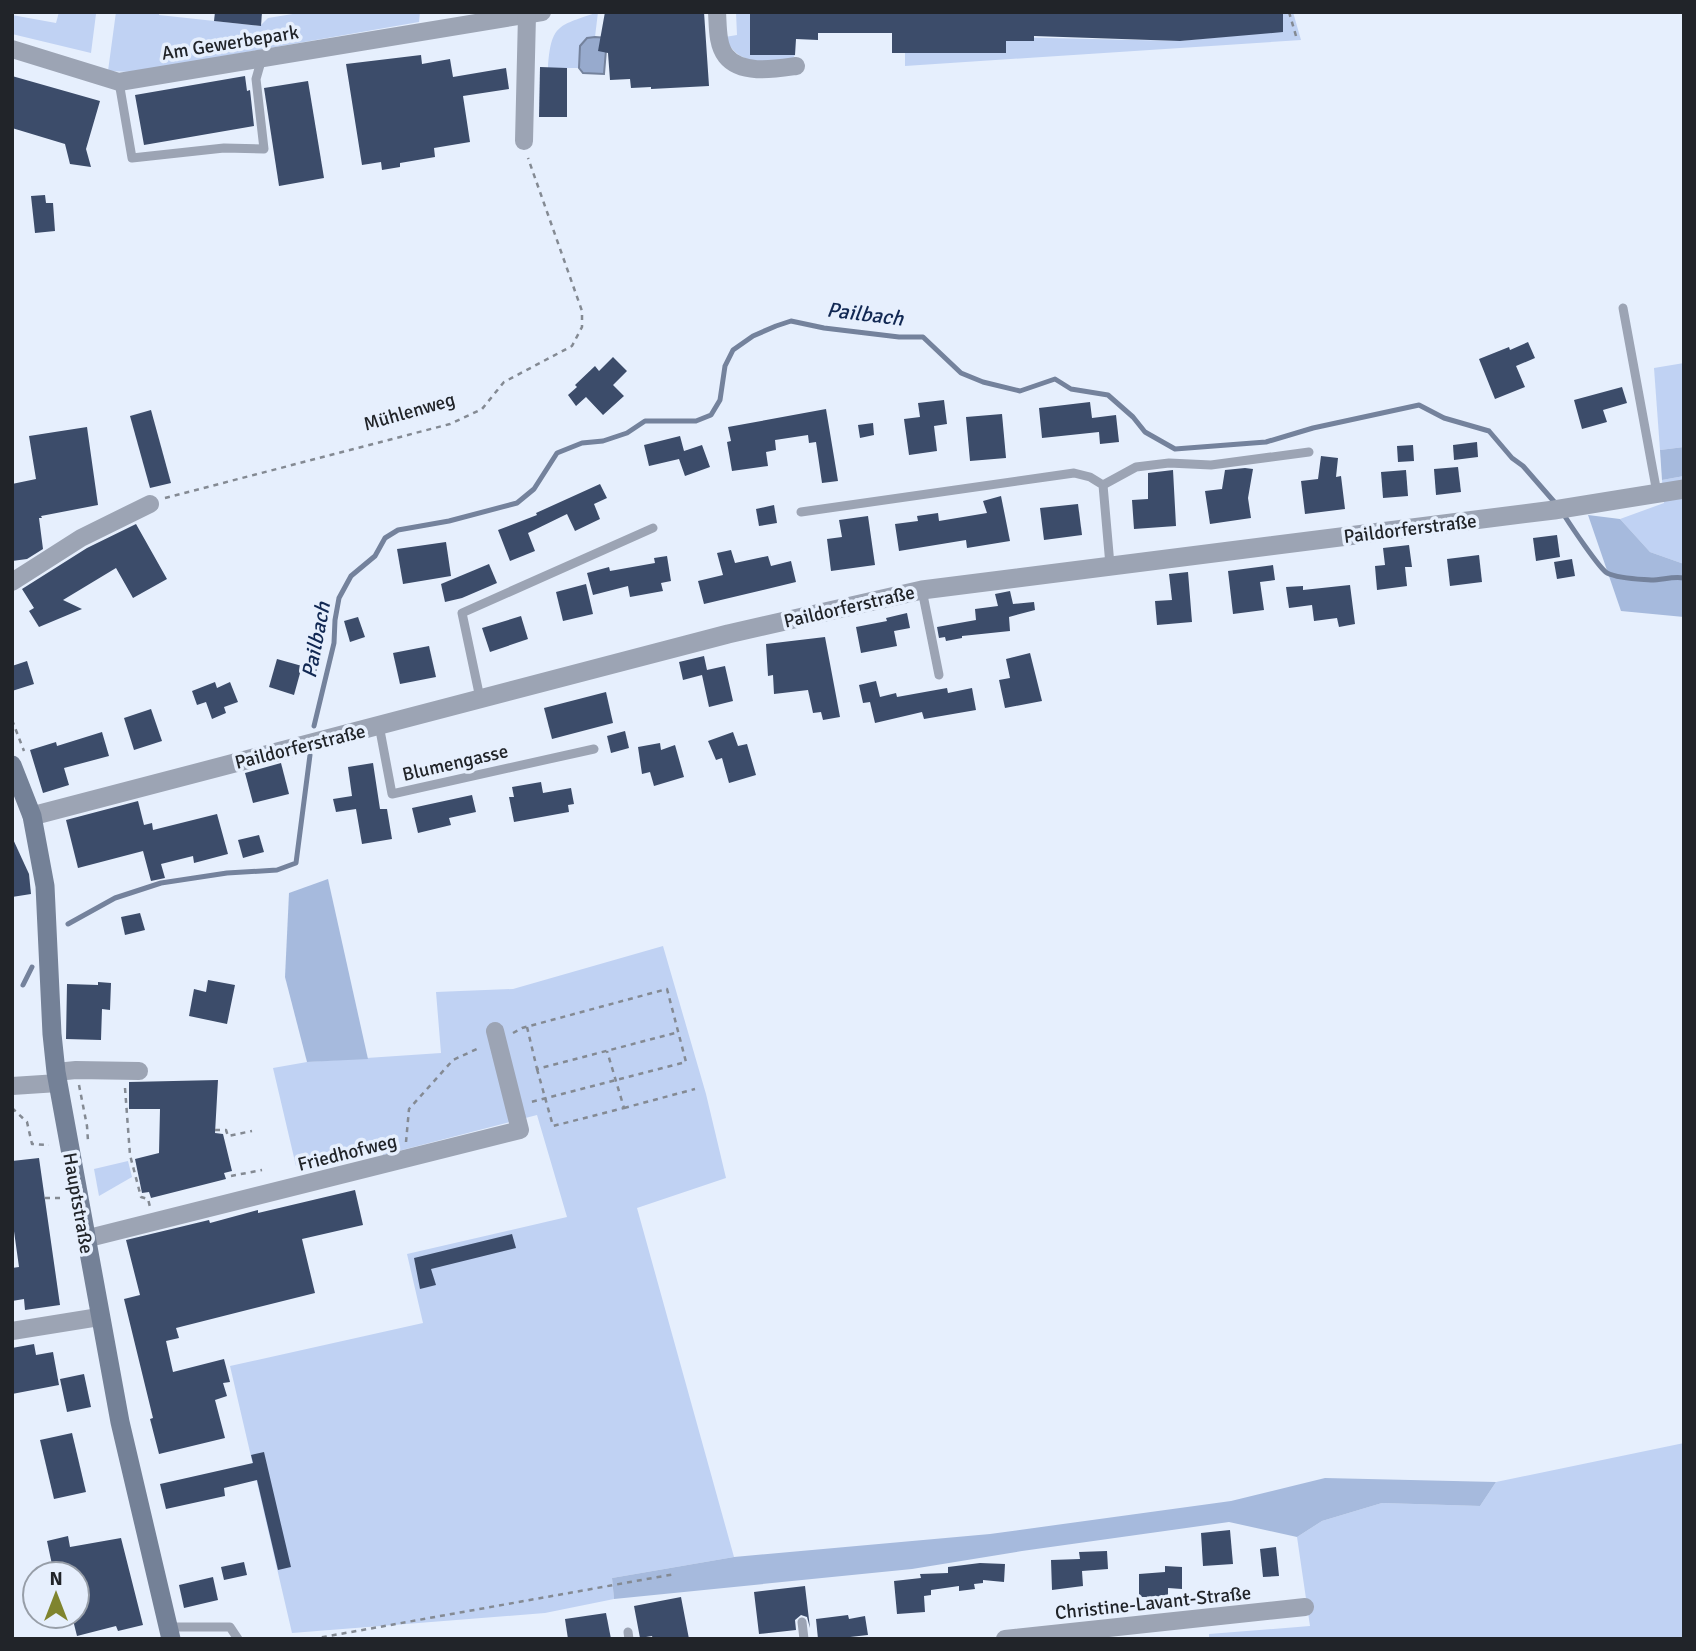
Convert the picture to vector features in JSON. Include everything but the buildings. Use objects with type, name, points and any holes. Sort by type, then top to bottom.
[{"type":"main road","name":"Hauptstraße","points":[[12,765],[33,816],[47,905],[52,1034],[57,1078],[99,1317],[120,1422],[169,1633]]},
{"type":"street","points":[[717,12],[719,39],[726,57],[745,67],[771,70],[796,66]]},
{"type":"street","points":[[524,141],[534,13]]},
{"type":"street","name":"Am Gewerbepark","points":[[12,49],[119,82],[534,13]]},
{"type":"street","name":"Paildorferstraße","points":[[33,816],[728,634],[922,590],[1554,510],[1684,489]]},
{"type":"street","points":[[12,582],[81,538],[150,503]]},
{"type":"street","name":"Friedhofweg","points":[[85,1239],[520,1130],[497,1036]]},
{"type":"street","points":[[12,1086],[57,1078],[76,1070],[139,1071]]},
{"type":"street","points":[[12,1331],[99,1317]]},
{"type":"street","name":"Christine-Lavant-Straße","points":[[1005,1639],[1305,1607]]},
{"type":"lane","points":[[119,82],[132,158],[224,148],[264,149],[256,79],[262,58]]},
{"type":"lane","points":[[1623,308],[1657,493]]},
{"type":"lane","points":[[1103,485],[1136,467],[1169,463],[1211,465],[1309,452]]},
{"type":"lane","points":[[801,512],[1074,473],[1090,477],[1103,485]]},
{"type":"lane","points":[[1103,485],[1110,565]]},
{"type":"lane","points":[[480,699],[462,613],[653,528]]},
{"type":"lane","points":[[922,590],[939,675]]},
{"type":"lane","name":"Blumengasse","points":[[379,725],[392,794],[594,749]]},
{"type":"lane","points":[[802,1622],[804,1639]]},
{"type":"lane","points":[[169,1633],[230,1627],[238,1639]]},
{"type":"path","points":[[1289,12],[1296,36]]},
{"type":"path","name":"Mühlenweg","points":[[150,503],[450,424],[482,409],[505,382],[572,346],[582,327],[582,312],[524,141]]},
{"type":"path","points":[[405,1159],[409,1109],[453,1060],[497,1036],[667,989],[686,1062],[514,1106]]},
{"type":"path","points":[[527,1027],[553,1126],[695,1089]]},
{"type":"path","points":[[537,1069],[679,1032]]},
{"type":"path","points":[[607,1051],[624,1108]]},
{"type":"path","points":[[125,1103],[130,1155],[141,1197],[148,1199],[152,1212]]},
{"type":"path","points":[[12,1108],[27,1122],[32,1144],[50,1145]]},
{"type":"path","points":[[215,1130],[226,1130],[228,1136],[252,1131]]},
{"type":"path","points":[[231,1176],[262,1170]]},
{"type":"path","points":[[45,1198],[78,1196]]},
{"type":"path","points":[[312,1639],[675,1574]]},
{"type":"shaded area","points":[[59,12],[96,14],[91,53],[12,34],[12,15],[56,23]]},
{"type":"shaded area","points":[[116,12],[159,12],[159,15],[260,26],[268,18],[305,12],[420,12],[419,22],[133,72],[108,71]]},
{"type":"shaded area","points":[[598,12],[595,37],[582,44],[579,68],[548,68],[552,42],[560,28]]},
{"type":"shaded area","points":[[736,12],[750,12],[750,55],[795,55],[791,61],[744,58],[730,47],[725,37],[737,35]]},
{"type":"shaded area","points":[[1283,12],[1293,12],[1301,40],[905,66],[905,53],[1006,53],[1006,37],[1180,41],[1283,31]]},
{"type":"shaded area","points":[[587,38],[607,38],[604,74],[583,73],[579,68],[580,46]]},
{"type":"shaded area","points":[[1684,363],[1684,447],[1660,450],[1654,368]]},
{"type":"shaded area","points":[[1684,447],[1684,476],[1662,480],[1660,450]]},
{"type":"shaded area","points":[[1684,476],[1684,564],[1650,552],[1620,519],[1664,503],[1662,480]]},
{"type":"shaded area","points":[[1588,515],[1620,519],[1650,552],[1684,564],[1684,617],[1621,611]]},
{"type":"shaded area","points":[[328,879],[368,1059],[307,1062],[285,977],[289,893]]},
{"type":"shaded area","points":[[663,946],[706,1094],[726,1178],[637,1208],[734,1557],[612,1578],[614,1599],[545,1613],[292,1633],[230,1366],[423,1323],[407,1254],[567,1217],[537,1115],[383,1155],[380,1146],[296,1166],[273,1068],[307,1062],[441,1053],[436,992],[513,989]]},
{"type":"shaded area","points":[[128,1161],[132,1177],[99,1196],[94,1169]]},
{"type":"shaded area","points":[[1684,1443],[1684,1639],[1209,1639],[1209,1634],[1310,1626],[1297,1537],[1322,1521],[1382,1503],[1480,1506],[1496,1482]]},
{"type":"shaded area","points":[[1325,1478],[1496,1482],[1480,1506],[1382,1503],[1322,1521],[1297,1537],[1229,1522],[912,1569],[614,1599],[612,1578],[734,1557],[990,1534],[1231,1501]]},
{"type":"waterway","name":"Pailbach","points":[[314,726],[334,643],[339,598],[351,576],[375,556],[385,538],[398,530],[449,521],[517,503],[534,489],[557,453],[582,443],[603,441],[627,433],[645,421],[696,421],[711,415],[720,400],[725,366],[733,350],[753,336],[791,321],[824,328],[899,337],[923,337],[961,373],[983,382],[1020,391],[1055,379],[1071,389],[1108,395],[1133,417],[1145,432],[1175,449],[1266,442],[1313,428],[1419,405],[1444,418],[1489,431],[1557,505]]},
{"type":"waterway","name":"Pailbach","points":[[1564,515],[1607,573],[1623,578],[1651,580],[1684,578]]},
{"type":"waterway","name":"Pailbach","points":[[68,924],[115,898],[161,883],[227,873],[277,870],[296,863],[310,755]]},
{"type":"waterway","name":"Pailbach","points":[[23,985],[32,967]]}]
